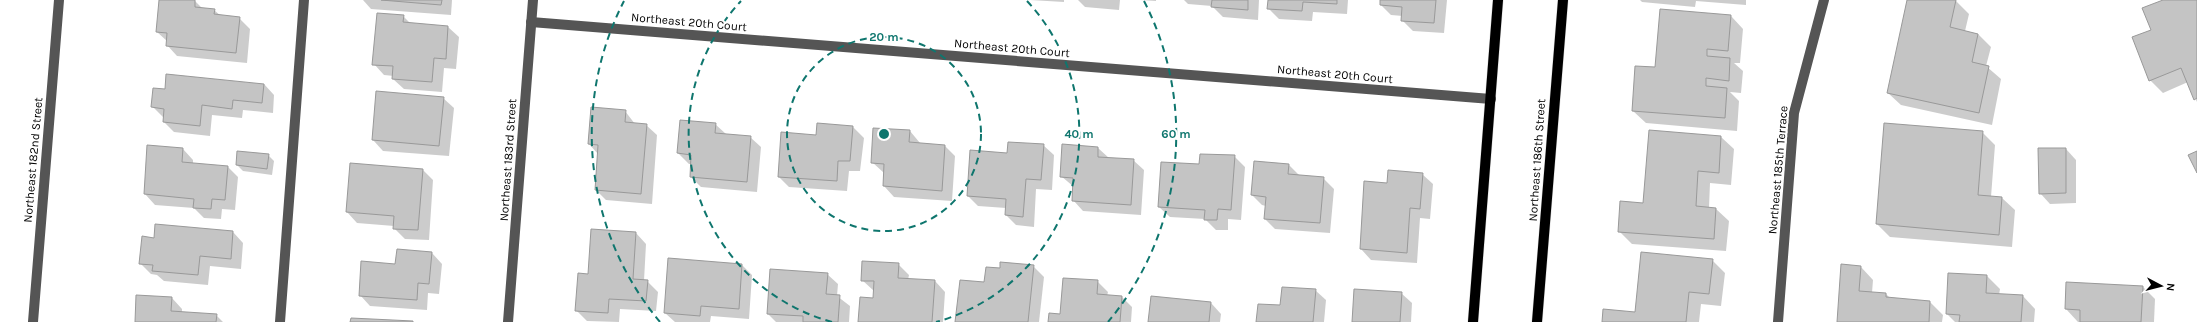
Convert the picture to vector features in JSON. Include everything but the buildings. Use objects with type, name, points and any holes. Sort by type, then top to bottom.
[{"type":"main road","points":[[1473,322],[1498,0]]},
{"type":"main road","name":"Northeast 186th Street","points":[[1537,322],[1563,0]]},
{"type":"street","name":"Northeast 182nd Street","points":[[33,322],[60,0]]},
{"type":"street","points":[[280,322],[304,0]]},
{"type":"street","name":"Northeast 183rd Street","points":[[508,322],[533,0]]},
{"type":"street","name":"Northeast 185th Terrace","points":[[1778,322],[1794,113],[1824,0]]},
{"type":"street","name":"Northeast 20th Court","points":[[532,22],[1490,99]]}]
